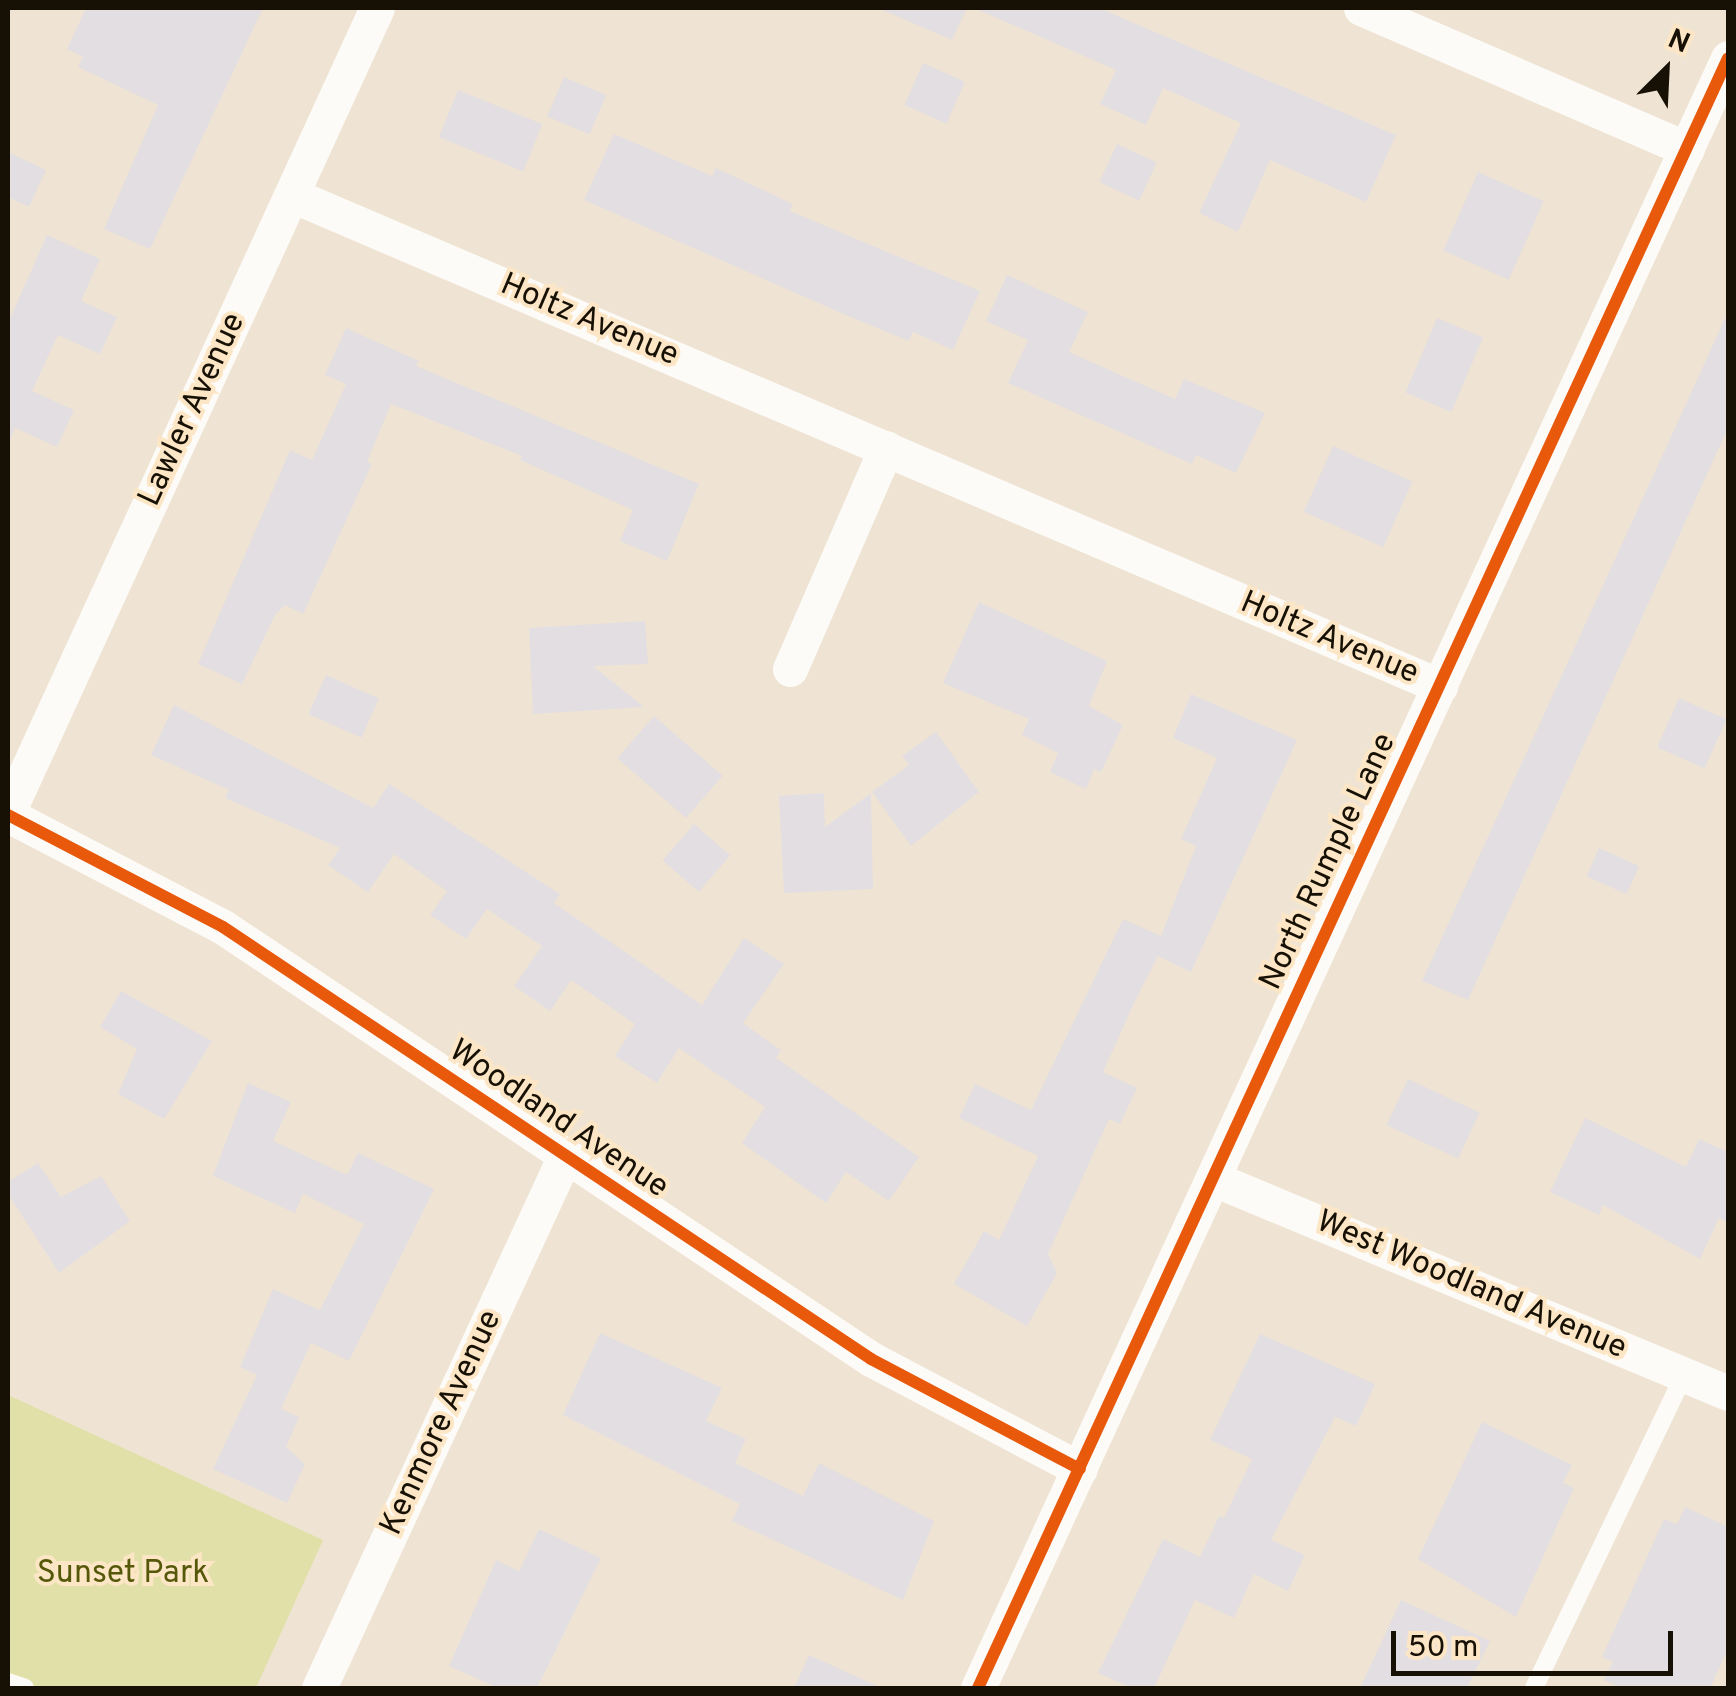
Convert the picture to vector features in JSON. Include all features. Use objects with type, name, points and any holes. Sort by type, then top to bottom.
[{"type":"street","name":"Lawler Avenue","points":[[8,814],[378,8]]},
{"type":"street","points":[[1361,8],[1687,149]]},
{"type":"street","name":"North Rumple Lane","points":[[978,1688],[1728,58]]},
{"type":"street","name":"Holtz Avenue","points":[[292,194],[1440,686]]},
{"type":"street","points":[[790,670],[886,448]]},
{"type":"street","name":"Woodland Avenue","points":[[8,814],[223,928],[872,1359],[1080,1469]]},
{"type":"street","name":"Kenmore Avenue","points":[[319,1688],[564,1158]]},
{"type":"street","name":"West Woodland Avenue","points":[[1214,1179],[1728,1393]]},
{"type":"lane","points":[[1534,1688],[1684,1374]]},
{"type":"lane","points":[[8,1682],[25,1688]]},
{"type":"green space","name":"Sunset Park","points":[[8,1395],[323,1540],[256,1688],[8,1688]]},
{"type":"building","points":[[86,8],[263,8],[150,249],[104,229],[158,105],[78,67],[83,57],[67,49]]},
{"type":"building","points":[[878,8],[967,8],[952,40]]},
{"type":"building","points":[[974,8],[1099,8],[1396,135],[1366,202],[1270,160],[1238,232],[1199,213],[1241,123],[1163,88],[1146,125],[1100,104],[1116,70]]},
{"type":"building","points":[[923,63],[965,82],[946,124],[904,105]]},
{"type":"building","points":[[564,77],[606,95],[590,135],[547,117]]},
{"type":"building","points":[[458,90],[542,124],[523,171],[439,137]]},
{"type":"building","points":[[614,134],[712,176],[716,168],[793,204],[790,211],[980,291],[953,350],[913,332],[909,341],[584,200]]},
{"type":"building","points":[[1117,144],[1157,163],[1139,201],[1099,182]]},
{"type":"building","points":[[8,152],[46,170],[29,207],[8,197]]},
{"type":"building","points":[[1478,172],[1544,201],[1509,280],[1443,251]]},
{"type":"building","points":[[47,235],[100,259],[81,301],[117,317],[100,354],[58,335],[32,391],[74,410],[57,447],[15,428],[8,445],[8,323]]},
{"type":"building","points":[[1007,275],[1088,312],[1069,352],[1175,399],[1184,379],[1265,413],[1236,473],[1196,455],[1192,464],[1008,383],[1028,340],[986,321]]},
{"type":"building","points":[[1728,312],[1728,428],[1468,1000],[1422,981]]},
{"type":"building","points":[[1437,318],[1483,338],[1451,412],[1405,393]]},
{"type":"building","points":[[346,328],[419,361],[416,366],[699,484],[667,561],[620,541],[633,510],[520,460],[522,456],[391,404],[367,462],[372,464],[303,614],[285,605],[275,615],[242,684],[198,664],[290,450],[312,460],[346,384],[325,375]]},
{"type":"building","points":[[1333,446],[1412,481],[1383,547],[1304,512]]},
{"type":"building","points":[[979,602],[1107,661],[1089,706],[1123,725],[1101,772],[1094,769],[1086,789],[1050,772],[1058,753],[1022,735],[1029,719],[943,683]]},
{"type":"building","points":[[645,621],[648,664],[593,666],[644,707],[533,714],[529,628]]},
{"type":"building","points":[[326,675],[379,699],[361,738],[309,714]]},
{"type":"building","points":[[1191,694],[1297,740],[1191,972],[1158,956],[1136,999],[1103,1072],[1137,1088],[1120,1124],[1109,1119],[1048,1254],[1057,1273],[1027,1326],[954,1284],[984,1231],[999,1240],[1038,1156],[959,1118],[975,1084],[1031,1110],[1123,919],[1161,936],[1196,846],[1181,839],[1217,758],[1173,738]]},
{"type":"building","points":[[1679,698],[1727,719],[1705,768],[1657,747]]},
{"type":"building","points":[[174,705],[373,808],[389,784],[560,894],[554,903],[702,1005],[744,938],[784,964],[743,1023],[781,1050],[776,1058],[919,1157],[889,1201],[846,1172],[826,1203],[742,1143],[765,1107],[679,1048],[657,1083],[615,1056],[635,1024],[571,980],[550,1011],[514,986],[542,946],[487,909],[466,939],[430,915],[447,891],[394,854],[368,892],[328,865],[340,848],[225,798],[229,790],[151,755]]},
{"type":"building","points":[[654,716],[723,776],[686,818],[617,758]]},
{"type":"building","points":[[936,732],[979,792],[911,846],[872,792],[909,765],[902,756]]},
{"type":"building","points":[[824,793],[825,827],[871,793],[873,889],[784,893],[779,796]]},
{"type":"building","points":[[694,824],[730,855],[699,892],[663,860]]},
{"type":"building","points":[[1599,848],[1639,866],[1627,894],[1586,876]]},
{"type":"building","points":[[121,991],[212,1041],[164,1119],[118,1094],[137,1049],[100,1027]]},
{"type":"building","points":[[1408,1079],[1480,1112],[1458,1159],[1386,1125]]},
{"type":"building","points":[[248,1083],[291,1102],[273,1141],[347,1175],[358,1153],[434,1189],[349,1361],[311,1343],[281,1409],[299,1417],[286,1447],[305,1464],[287,1503],[213,1469],[257,1375],[240,1367],[273,1289],[320,1310],[364,1224],[303,1194],[295,1213],[213,1176]]},
{"type":"building","points":[[1585,1118],[1686,1167],[1699,1139],[1728,1152],[1728,1222],[1719,1218],[1700,1259],[1603,1205],[1599,1215],[1550,1192]]},
{"type":"building","points":[[38,1163],[61,1197],[101,1176],[130,1221],[59,1273],[8,1194],[8,1182]]},
{"type":"building","points":[[600,1333],[722,1388],[706,1421],[746,1439],[735,1463],[803,1496],[819,1463],[934,1521],[903,1600],[732,1521],[740,1504],[563,1415]]},
{"type":"building","points":[[1260,1334],[1375,1384],[1356,1426],[1335,1417],[1271,1540],[1305,1555],[1288,1591],[1254,1574],[1234,1618],[1195,1600],[1154,1688],[1132,1688],[1098,1673],[1163,1539],[1200,1557],[1219,1516],[1224,1518],[1252,1459],[1210,1440]]},
{"type":"building","points":[[1482,1422],[1572,1465],[1563,1483],[1574,1488],[1516,1617],[1418,1559]]},
{"type":"building","points":[[1685,1507],[1728,1527],[1728,1649],[1710,1688],[1621,1688],[1604,1680],[1613,1662],[1602,1657],[1664,1519],[1677,1524]]},
{"type":"building","points":[[539,1529],[601,1558],[537,1688],[498,1688],[449,1666],[496,1560],[519,1571]]},
{"type":"building","points":[[1401,1600],[1490,1641],[1467,1688],[1360,1688]]},
{"type":"building","points":[[809,1655],[882,1688],[794,1688]]},
{"type":"cycle path","points":[[978,1688],[1728,58]]},
{"type":"cycle path","points":[[8,815],[223,927],[871,1359],[1080,1469]]}]
